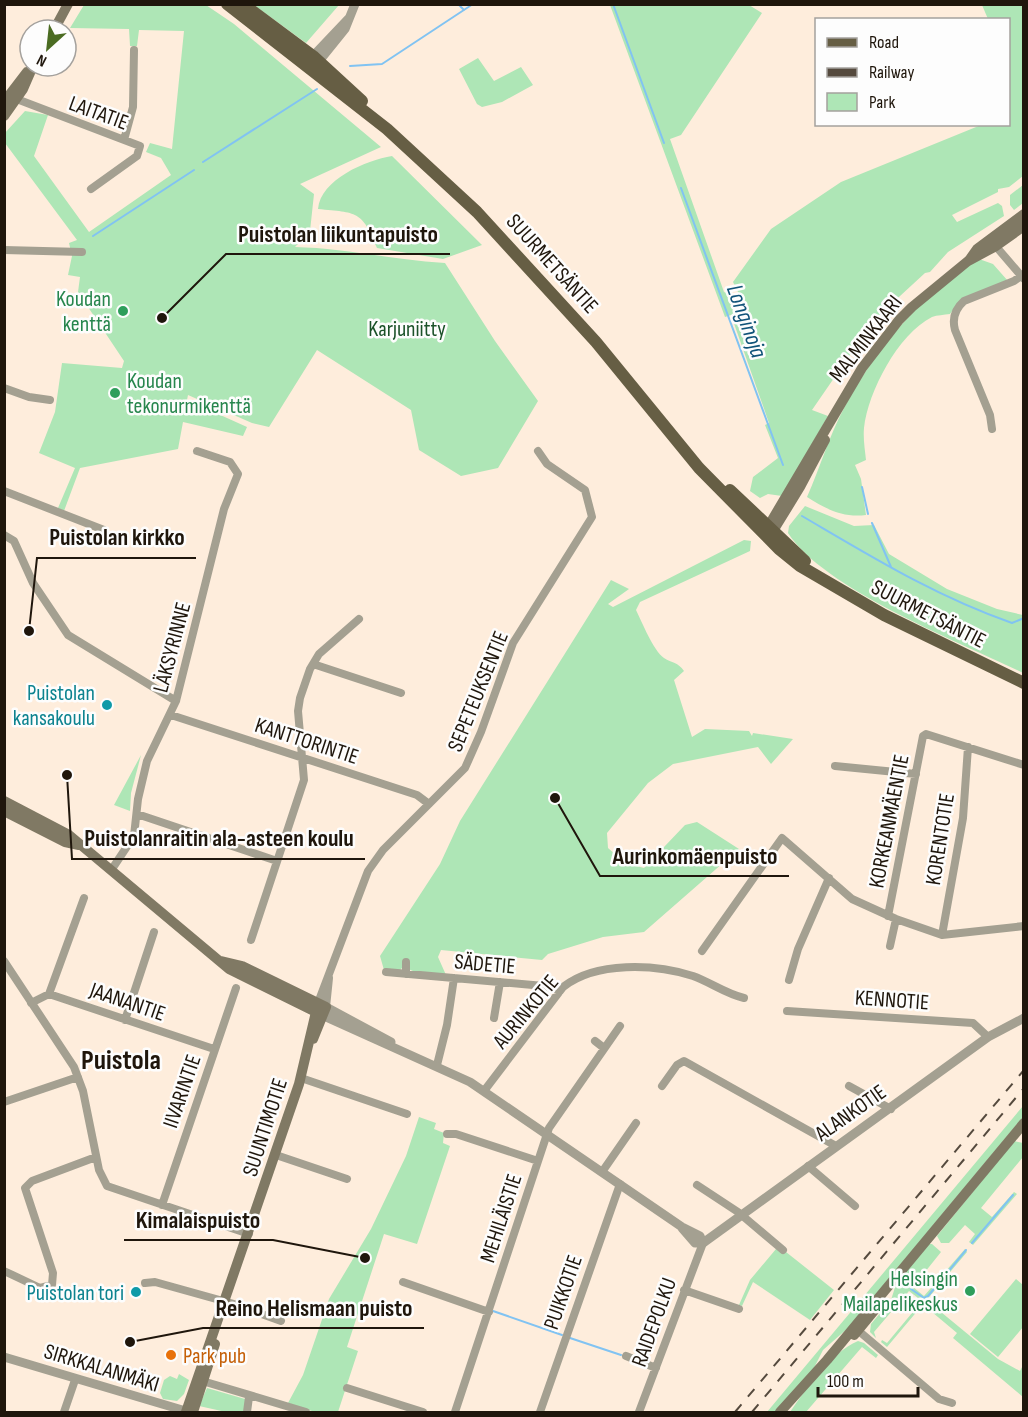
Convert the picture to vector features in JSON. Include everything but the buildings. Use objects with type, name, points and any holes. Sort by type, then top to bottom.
[{"type":"main road","points":[[61,18],[69,4]]},
{"type":"main road","name":"SUURMETSÄNTIE","points":[[227,4],[315,62]]},
{"type":"main road","name":"SUURMETSÄNTIE","points":[[243,4],[376,114],[387,129],[506,242],[596,342],[699,468],[819,576],[893,621],[1023,683]]},
{"type":"main road","points":[[4,116],[9,98],[24,78]]},
{"type":"main road","name":"MALMINKAARI","points":[[993,243],[1023,214]]},
{"type":"main road","name":"MALMINKAARI","points":[[768,530],[800,487],[824,443],[830,423],[862,368],[899,320],[968,261],[1023,226]]},
{"type":"main road","points":[[4,801],[69,835],[112,869],[189,938],[221,961],[242,966],[321,1010]]},
{"type":"main road","points":[[4,811],[65,842],[79,845]]},
{"type":"main road","name":"SUUNTIMOTIE","points":[[188,1412],[200,1380],[213,1330],[218,1323],[276,1155],[321,1010]]},
{"type":"main road","points":[[780,1413],[889,1291],[896,1277],[1023,1123]]},
{"type":"main road","points":[[785,1413],[791,1402]]},
{"type":"street","points":[[315,62],[345,29],[355,4]]},
{"type":"street","points":[[124,140],[133,107],[134,50]]},
{"type":"street","name":"LAITATIE","points":[[9,98],[140,146],[137,156],[91,189]]},
{"type":"street","points":[[992,429],[990,415],[956,330],[954,318],[964,301],[1022,278],[993,243]]},
{"type":"street","points":[[4,250],[82,252]]},
{"type":"street","points":[[4,388],[29,397],[50,400]]},
{"type":"street","name":"LÄKSYRINNE","points":[[112,869],[130,845],[147,761],[176,701],[225,509],[238,474],[230,462],[197,451]]},
{"type":"street","name":"SEPETEUKSENTIE","points":[[321,1010],[329,978],[368,871],[383,850],[458,776],[470,760],[513,643],[592,517],[585,489],[547,464],[538,451]]},
{"type":"street","points":[[4,491],[104,530]]},
{"type":"street","points":[[4,535],[14,541],[33,583],[68,635],[176,701]]},
{"type":"street","points":[[251,940],[304,780],[298,706],[313,664],[320,654],[359,619]]},
{"type":"street","points":[[313,664],[401,693]]},
{"type":"street","name":"KANTTORINTIE","points":[[171,715],[417,795],[429,804]]},
{"type":"street","name":"KORKEANMÄENTIE","points":[[890,946],[892,918],[923,736],[926,734],[968,747]]},
{"type":"street","points":[[968,747],[1023,765]]},
{"type":"street","name":"KORENTOTIE","points":[[942,935],[963,818],[968,747]]},
{"type":"street","points":[[835,766],[916,774]]},
{"type":"street","points":[[137,814],[277,861]]},
{"type":"street","points":[[702,951],[782,838],[852,899],[892,918],[942,935],[1023,926]]},
{"type":"street","points":[[789,980],[798,949],[829,878]]},
{"type":"street","points":[[31,1003],[49,994],[84,898]]},
{"type":"street","points":[[125,1020],[154,932]]},
{"type":"street","points":[[4,961],[78,1077],[96,1157],[102,1179],[107,1186],[249,1234]]},
{"type":"street","points":[[406,962],[406,974]]},
{"type":"street","name":"AURINKOTIE","points":[[484,1091],[570,981],[590,975],[644,968],[692,976],[744,998]]},
{"type":"street","name":"SÄDETIE","points":[[386,972],[544,986],[560,991]]},
{"type":"street","points":[[436,1065],[446,1033],[454,978]]},
{"type":"street","points":[[494,1018],[500,982]]},
{"type":"street","name":"IIVARINTIE","points":[[162,1205],[236,988]]},
{"type":"street","name":"JAANANTIE","points":[[49,994],[214,1049]]},
{"type":"street","points":[[321,1010],[384,1037],[398,1047],[484,1091],[682,1227],[700,1236],[703,1244]]},
{"type":"street","name":"KENNOTIE","points":[[788,1011],[973,1023],[988,1037]]},
{"type":"street","name":"ALANKOTIE","points":[[703,1244],[988,1037],[1023,1018]]},
{"type":"street","name":"MEHILÄISTIE","points":[[455,1413],[547,1134],[620,1026]]},
{"type":"street","points":[[594,1041],[604,1048]]},
{"type":"street","points":[[662,1086],[677,1065],[684,1061],[836,1146]]},
{"type":"street","points":[[4,1102],[78,1077]]},
{"type":"street","points":[[301,1078],[407,1114]]},
{"type":"street","points":[[849,1086],[891,1109]]},
{"type":"street","points":[[364,1099],[367,1090]]},
{"type":"street","points":[[602,1172],[636,1123]]},
{"type":"street","points":[[447,1134],[538,1161]]},
{"type":"street","points":[[276,1155],[346,1179]]},
{"type":"street","points":[[4,1271],[40,1288],[48,1288],[54,1280],[53,1273],[26,1193],[26,1186],[32,1181],[96,1157]]},
{"type":"street","points":[[808,1166],[855,1206]]},
{"type":"street","name":"PUIKKOTIE","points":[[540,1413],[620,1184]]},
{"type":"street","points":[[698,1185],[741,1215],[783,1250]]},
{"type":"street","name":"RAIDEPOLKU","points":[[639,1413],[703,1244]]},
{"type":"street","points":[[145,1284],[155,1282],[281,1321]]},
{"type":"street","points":[[403,1282],[489,1312]]},
{"type":"street","points":[[684,1290],[739,1309]]},
{"type":"street","points":[[856,1328],[939,1399],[952,1403]]},
{"type":"street","points":[[626,1356],[656,1368]]},
{"type":"street","name":"SIRKKALANMÄKI","points":[[4,1357],[188,1412]]},
{"type":"street","points":[[64,1413],[75,1380]]},
{"type":"street","points":[[200,1380],[249,1397],[262,1397],[286,1410],[306,1413]]},
{"type":"street","points":[[346,1388],[423,1413]]},
{"type":"street","points":[[247,1413],[249,1397]]},
{"type":"green space","name":"Karjuniitty","points":[[84,5],[206,5],[234,24],[381,147],[300,184],[314,194],[310,231],[295,247],[445,263],[495,341],[538,401],[498,468],[461,476],[419,450],[411,410],[317,350],[269,427],[252,423],[188,395],[187,400],[247,427],[243,436],[183,422],[178,449],[80,468],[64,511],[58,508],[75,468],[39,453],[55,412],[62,363],[122,368],[124,361],[78,292],[80,277],[68,275],[72,256],[69,243],[77,240],[5,143],[4,134],[25,111],[48,115],[34,156],[89,232],[171,175],[161,158],[146,152],[150,143],[172,149],[184,31],[139,30],[137,46],[130,46],[129,29],[78,28],[78,18],[76,18]]},
{"type":"green space","points":[[254,5],[339,5],[306,43]]},
{"type":"green space","points":[[610,5],[749,5],[762,13],[681,135],[670,139],[724,292],[741,298],[733,282],[771,229],[841,182],[979,126],[1010,126],[1010,18],[988,18],[982,5],[1023,5],[1023,176],[1009,187],[998,189],[998,192],[952,215],[957,222],[998,203],[1002,206],[1004,216],[948,252],[930,272],[925,273],[874,320],[812,410],[828,416],[782,496],[768,494],[760,498],[750,491],[753,477],[778,458],[765,425],[769,423],[731,315],[725,317]]},
{"type":"green space","points":[[478,58],[494,81],[521,67],[533,85],[502,102],[482,107],[477,104],[459,69]]},
{"type":"green space","points":[[392,156],[482,245],[443,259],[377,248],[367,226],[356,216],[342,211],[318,209],[327,189],[346,173],[370,162]]},
{"type":"green space","points":[[1023,185],[1023,203],[1014,210],[1010,205],[1010,195]]},
{"type":"green space","points":[[979,259],[993,264],[1008,281],[962,298],[950,314],[932,317],[919,325],[897,350],[878,382],[864,428],[866,460],[855,465],[861,479],[866,515],[835,512],[807,497],[839,419],[870,365],[902,324],[920,306],[939,288]]},
{"type":"green space","points":[[805,506],[854,526],[874,525],[889,554],[947,589],[997,609],[1023,615],[1023,673],[896,613],[831,575],[806,554],[788,533],[789,526]]},
{"type":"green space","points":[[744,540],[751,541],[750,551],[640,602],[636,610],[660,654],[684,671],[674,680],[692,737],[705,729],[749,731],[752,736],[753,733],[793,739],[771,764],[758,747],[673,764],[648,783],[607,833],[608,848],[625,863],[644,868],[685,825],[697,822],[739,849],[644,932],[603,937],[548,954],[542,960],[441,950],[438,957],[446,975],[413,971],[403,967],[399,971],[384,970],[380,956],[440,864],[460,821],[611,580],[629,589],[608,604],[613,607]]},
{"type":"green space","points":[[141,755],[131,793],[130,811],[114,805]]},
{"type":"green space","points":[[1023,1106],[1023,1117],[848,1328],[823,1350],[813,1370],[778,1412],[767,1412]]},
{"type":"green space","points":[[419,1117],[436,1123],[434,1129],[444,1133],[443,1143],[450,1146],[417,1244],[384,1234],[347,1347],[358,1351],[338,1412],[315,1412],[288,1403],[303,1375],[329,1299],[371,1229],[406,1156]]},
{"type":"green space","points":[[1014,1141],[1023,1143],[1023,1157],[981,1208],[992,1217],[1014,1192],[1017,1194],[973,1245],[969,1242],[975,1234],[965,1225],[949,1243],[941,1243],[937,1236]]},
{"type":"green space","points":[[928,1244],[932,1244],[941,1252],[913,1287],[924,1296],[965,1249],[967,1252],[887,1347],[881,1342],[882,1340],[887,1343],[922,1301],[909,1291],[874,1332],[876,1338],[870,1332],[871,1324],[891,1300],[897,1281]]},
{"type":"green space","points":[[776,1249],[786,1252],[834,1290],[810,1320],[753,1282],[742,1306],[739,1305],[750,1280]]},
{"type":"green space","points":[[1016,1279],[1023,1285],[1023,1327],[998,1357],[970,1334]]},
{"type":"green space","points":[[930,1303],[998,1359],[1020,1371],[1023,1365],[1023,1397],[953,1338],[957,1333],[926,1307]]},
{"type":"green space","points":[[858,1341],[864,1343],[878,1355],[876,1358],[862,1347],[806,1412],[790,1412],[829,1362]]},
{"type":"green space","points":[[179,1374],[189,1380],[184,1394],[177,1401],[163,1399],[160,1393],[164,1380],[170,1376],[177,1379]]},
{"type":"green space","points":[[207,1388],[245,1399],[245,1412],[226,1412],[199,1406]]},
{"type":"waterway","points":[[430,4],[459,5],[464,10]]},
{"type":"waterway","points":[[350,66],[382,64],[473,4]]},
{"type":"waterway","name":"Longinoja","points":[[613,4],[664,143]]},
{"type":"waterway","points":[[203,162],[317,89]]},
{"type":"waterway","points":[[93,236],[194,170]]},
{"type":"waterway","name":"Longinoja","points":[[681,188],[783,465]]},
{"type":"waterway","points":[[862,487],[868,514]]},
{"type":"waterway","name":"Longinoja","points":[[802,516],[904,575],[957,601],[1012,623],[1024,618]]},
{"type":"waterway","points":[[872,523],[891,567]]},
{"type":"waterway","points":[[972,1243],[1013,1195]]},
{"type":"waterway","points":[[911,1289],[924,1298],[928,1296],[966,1250]]},
{"type":"waterway","points":[[493,1311],[562,1335]]},
{"type":"waterway","points":[[570,1338],[621,1355]]},
{"type":"railway","points":[[735,1412],[1024,1070]]},
{"type":"railway","points":[[752,1412],[1024,1088]]},
{"type":"place","name":"Koudan kenttä","points":[[123,311]]},
{"type":"place","name":"Puistolan liikuntapuisto","points":[[162,318]]},
{"type":"place","name":"Koudan tekonurmikenttä","points":[[115,393]]},
{"type":"place","name":"Puistolan kirkko","points":[[29,631]]},
{"type":"place","name":"Puistolan kansakoulu","points":[[107,705]]},
{"type":"place","name":"Puistolanraitin ala-asteen koulu","points":[[67,775]]},
{"type":"place","name":"Aurinkomäenpuisto","points":[[555,798]]},
{"type":"place","name":"Kimalaispuisto","points":[[365,1258]]},
{"type":"place","name":"Helsingin Mailapelikeskus","points":[[970,1291]]},
{"type":"place","name":"Puistolan tori","points":[[136,1292]]},
{"type":"place","name":"Reino Helismaan puisto","points":[[130,1342]]},
{"type":"place","name":"Park pub","points":[[171,1355]]},
{"type":"district","name":"Puistola","points":[[121,1059]]}]
